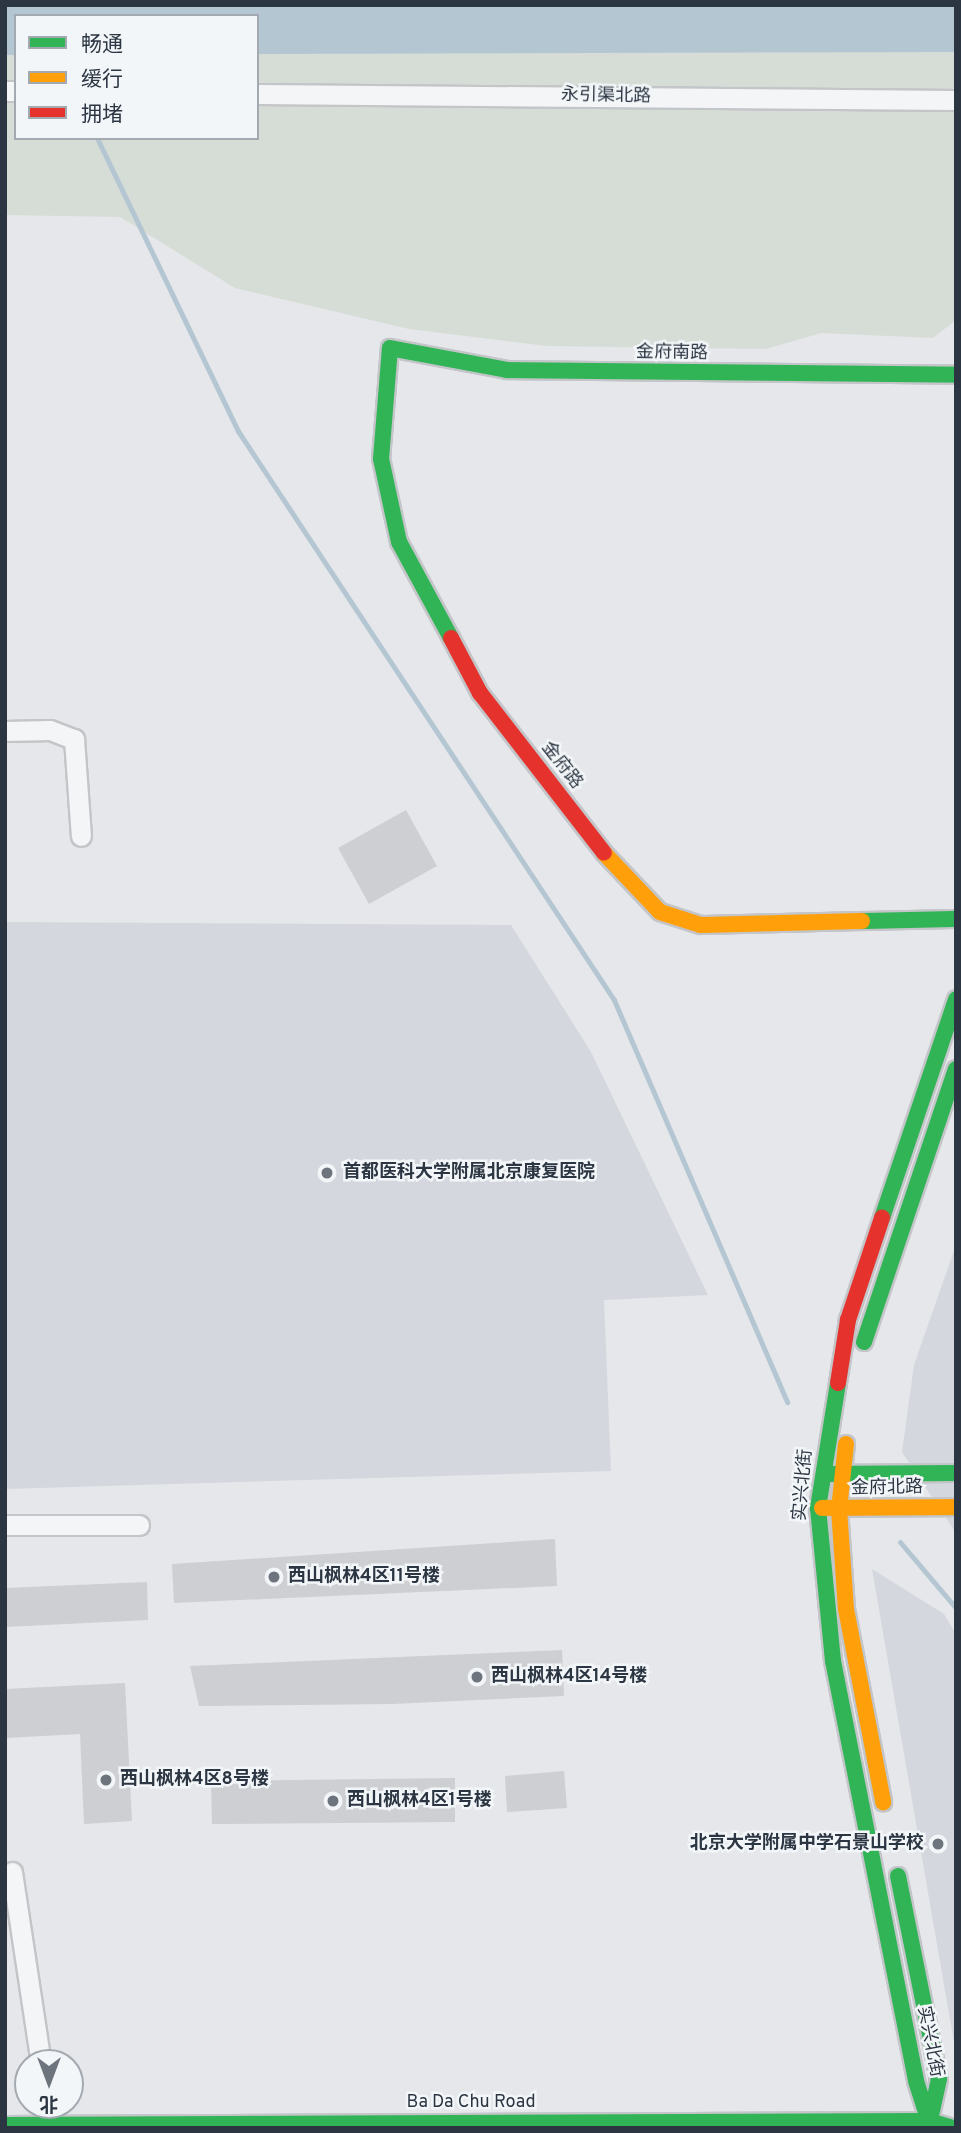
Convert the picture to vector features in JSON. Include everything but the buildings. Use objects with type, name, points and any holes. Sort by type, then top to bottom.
[{"type":"street","name":"永引渠北路","points":[[259,94],[956,100]]},
{"type":"street","name":"金府南路","points":[[390,348],[507,370],[956,375]]},
{"type":"street","name":"金府路","points":[[390,348],[381,459],[399,542],[480,693],[630,886],[660,912],[701,925],[956,919]]},
{"type":"street","points":[[5,731],[50,730],[74,739],[81,836]]},
{"type":"street","name":"实兴北街","points":[[930,2124],[916,2081],[833,1661],[818,1508],[848,1320],[956,999]]},
{"type":"street","name":"实兴北街","points":[[887,1823],[853,1657],[839,1509],[841,1474],[867,1324],[956,1069]]},
{"type":"street","name":"金府北路","points":[[822,1474],[956,1473]]},
{"type":"street","name":"金府北路","points":[[818,1508],[956,1507]]},
{"type":"street","points":[[5,1525],[139,1525]]},
{"type":"street","name":"实兴北街","points":[[895,1862],[939,2078],[930,2124]]},
{"type":"street","points":[[12,1872],[39,2049]]},
{"type":"street","points":[[930,2124],[956,2108]]},
{"type":"street","name":"Ba Da Chu Road","points":[[84,2115],[930,2124]]},
{"type":"street","name":"Ba Da Chu Road","points":[[5,2125],[31,2119]]},
{"type":"street","points":[[930,2124],[954,2128]]},
{"type":"shaded area","points":[[5,5],[956,5],[956,320],[933,338],[821,333],[766,349],[547,346],[409,329],[235,288],[120,217],[5,215]]},
{"type":"shaded area","name":"首都医科大学附属北京康复医院","points":[[5,922],[511,925],[591,1052],[708,1295],[604,1300],[611,1471],[5,1489]]},
{"type":"shaded area","points":[[956,1245],[956,1533],[902,1452],[914,1365]]},
{"type":"shaded area","name":"北京大学附属中学石景山学校","points":[[872,1569],[944,1614],[956,1634],[956,2054]]},
{"type":"water","points":[[5,5],[956,5],[956,52],[259,54],[259,14],[14,14],[14,55],[5,55]]},
{"type":"waterway","points":[[98,140],[238,431],[614,1000],[787,1402]]},
{"type":"waterway","points":[[900,1542],[956,1608]]},
{"type":"traffic: fast","points":[[451,638],[399,542],[381,459],[390,348],[507,370],[956,375]]},
{"type":"traffic: fast","points":[[862,921],[956,919]]},
{"type":"traffic: fast","points":[[882,1218],[956,999]]},
{"type":"traffic: fast","points":[[864,1342],[956,1069]]},
{"type":"traffic: fast","points":[[838,1383],[818,1508],[833,1661],[916,2081],[931,2128]]},
{"type":"traffic: fast","points":[[824,1474],[956,1473]]},
{"type":"traffic: fast","points":[[898,1876],[939,2079],[930,2120]]},
{"type":"traffic: fast","points":[[5,2125],[929,2121],[954,2128]]},
{"type":"traffic: slow","points":[[604,853],[660,912],[701,925],[862,921]]},
{"type":"traffic: slow","points":[[846,1444],[839,1509],[846,1609],[883,1802]]},
{"type":"traffic: slow","points":[[822,1508],[956,1507]]},
{"type":"traffic: jam","points":[[451,638],[480,693],[604,853]]},
{"type":"traffic: jam","points":[[838,1383],[848,1320],[882,1218]]},
{"type":"place","name":"首都医科大学附属北京康复医院","points":[[327,1173]]},
{"type":"place","name":"西山枫林4区11号楼","points":[[274,1577]]},
{"type":"place","name":"西山枫林4区14号楼","points":[[477,1677]]},
{"type":"place","name":"西山枫林4区8号楼","points":[[106,1780]]},
{"type":"place","name":"西山枫林4区1号楼","points":[[333,1801]]},
{"type":"place","name":"北京大学附属中学石景山学校","points":[[938,1844]]}]
